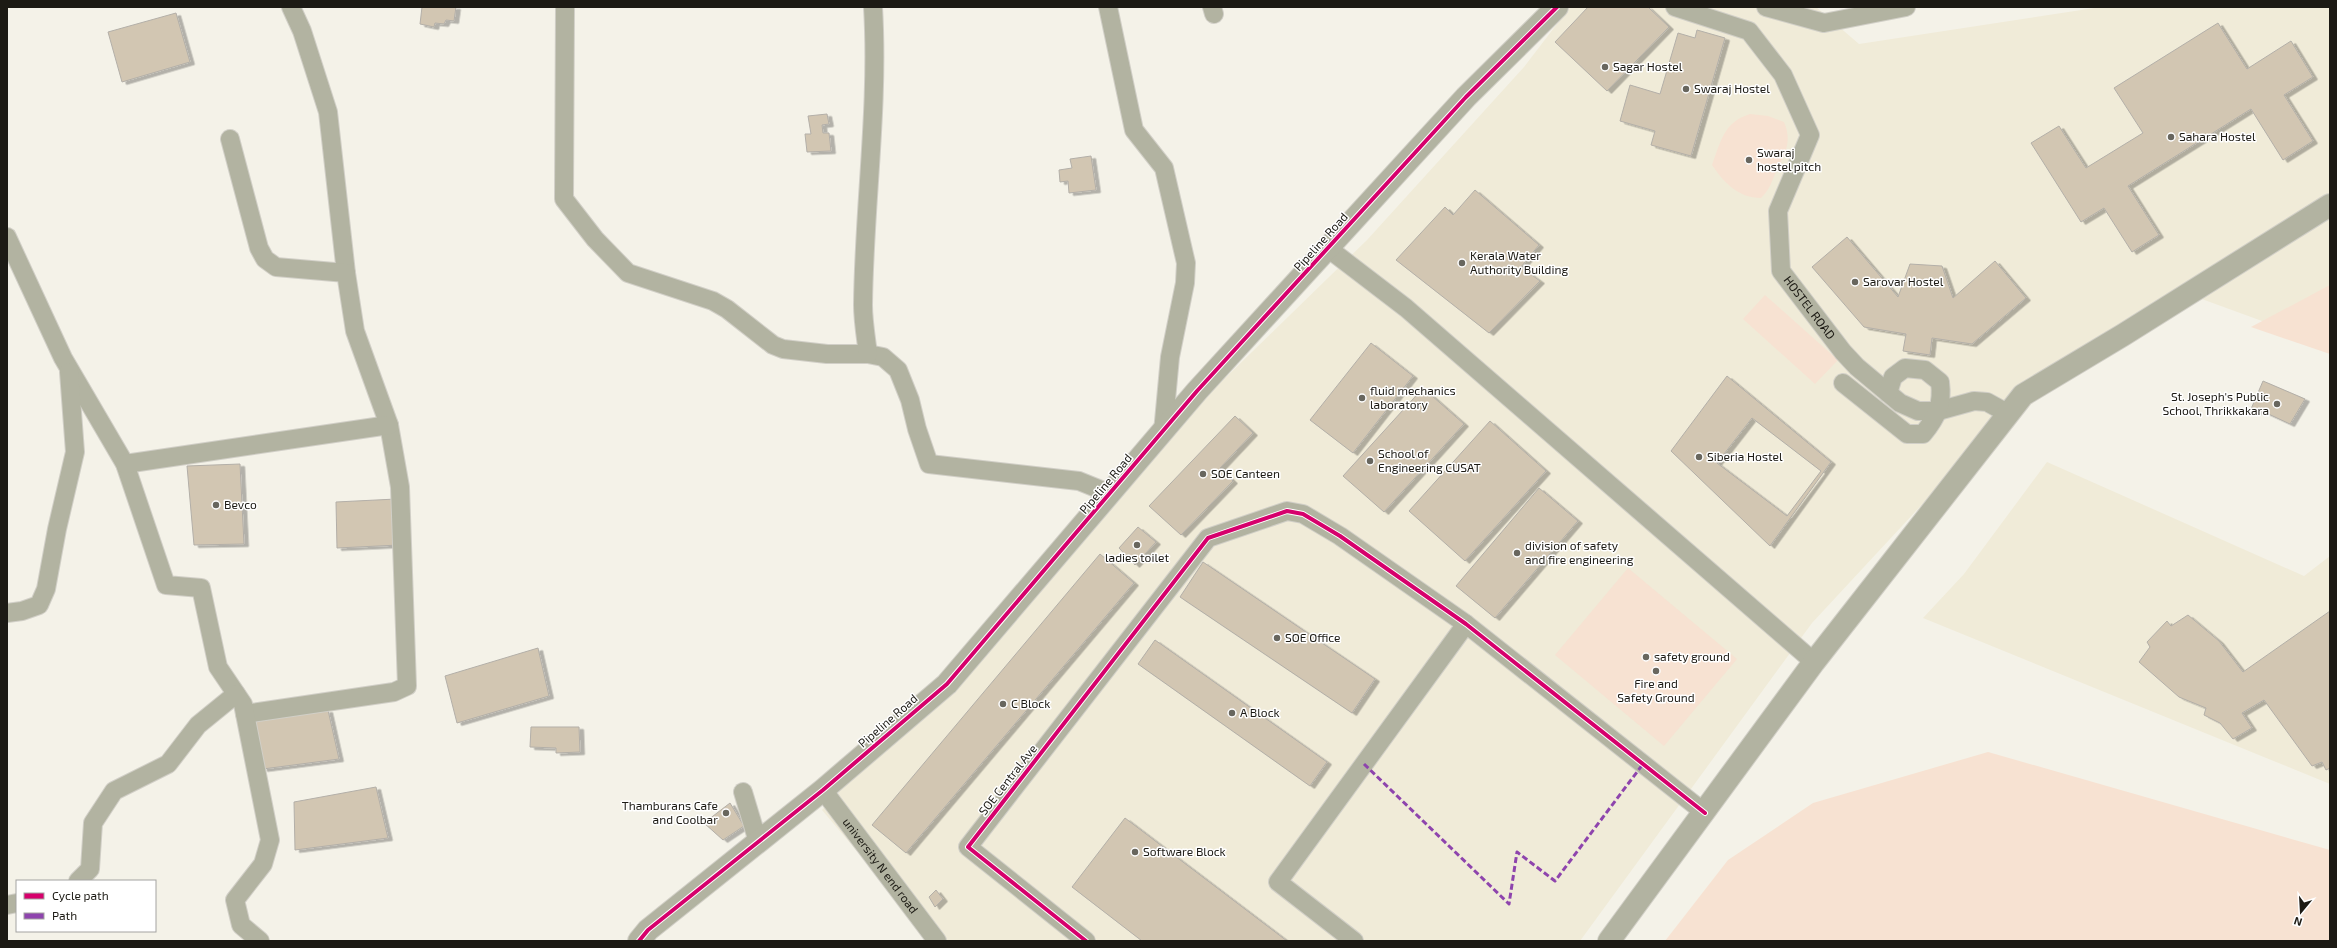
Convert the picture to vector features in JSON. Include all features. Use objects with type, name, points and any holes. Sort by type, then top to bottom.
[{"type":"street","points":[[245,714],[394,692],[407,686],[400,487],[389,425],[356,331],[346,273],[328,112],[302,31],[291,7]]},
{"type":"street","points":[[565,7],[564,199],[595,239],[628,273],[713,301],[727,309],[773,345],[783,349],[827,354],[868,354],[884,357],[898,370],[910,400],[917,429],[929,464],[1079,481],[1111,494]]},
{"type":"street","points":[[868,354],[863,306],[873,130],[875,42],[873,7]]},
{"type":"street","points":[[1108,7],[1134,130],[1164,168],[1186,263],[1185,283],[1170,357],[1163,432]]},
{"type":"street","name":"Pipeline Road","points":[[639,941],[648,930],[824,790],[947,684],[1111,494],[1197,391],[1329,249],[1466,97],[1557,7]]},
{"type":"street","name":"HOSTEL ROAD","points":[[1675,7],[1749,31],[1783,75],[1810,135],[1778,211],[1780,271],[1843,352],[1900,403],[1918,411],[1938,411],[1974,401],[1987,402],[2007,413]]},
{"type":"street","points":[[1766,7],[1824,23],[1906,7]]},
{"type":"street","points":[[230,139],[259,248],[265,259],[276,266],[346,273]]},
{"type":"street","points":[[1609,941],[1705,813],[1814,662],[2007,413],[2023,395],[2123,335],[2330,205]]},
{"type":"street","points":[[7,237],[68,366],[125,464],[166,585],[201,588],[218,667],[243,704],[270,840],[263,864],[235,900],[241,925],[260,941]]},
{"type":"street","points":[[1329,249],[1406,308],[1814,662]]},
{"type":"street","points":[[7,613],[22,611],[39,605],[46,589],[57,529],[75,452],[68,366]]},
{"type":"street","points":[[1843,383],[1907,434],[1923,434],[1933,423],[1942,399],[1940,382],[1924,370],[1905,368],[1893,377],[1888,392]]},
{"type":"street","points":[[125,464],[389,425]]},
{"type":"street","name":"SOE Central Ave","points":[[1086,941],[968,847],[1208,538],[1287,511],[1304,514],[1340,536],[1466,624]]},
{"type":"street","points":[[1354,941],[1278,882],[1466,624],[1705,813]]},
{"type":"street","points":[[79,880],[90,868],[93,823],[114,791],[168,764],[198,725],[236,694]]},
{"type":"street","name":"university N end road","points":[[824,790],[937,941]]},
{"type":"street","points":[[743,792],[758,842]]},
{"type":"shaded area","points":[[1570,7],[1816,7],[1859,44],[2101,7],[2330,7],[2330,346],[2188,294],[2018,401],[1812,623],[1580,941],[933,941],[822,810],[1218,385],[1367,240],[1524,67]]},
{"type":"shaded area","name":"Swaraj hostel pitch","points":[[1750,114],[1768,116],[1784,122],[1788,136],[1784,155],[1770,187],[1761,198],[1746,195],[1733,188],[1722,178],[1712,165],[1721,140],[1729,127],[1734,122]]},
{"type":"shaded area","points":[[2330,285],[2330,354],[2251,327]]},
{"type":"shaded area","points":[[1765,295],[1838,360],[1815,384],[1743,319]]},
{"type":"shaded area","points":[[2047,462],[2304,576],[2330,556],[2330,784],[1923,618],[1964,574]]},
{"type":"shaded area","name":"safety ground","points":[[1628,568],[1737,659],[1664,746],[1555,655]]},
{"type":"shaded area","points":[[1988,752],[2330,850],[2330,941],[1665,941],[1728,860],[1813,803]]},
{"type":"building","points":[[422,7],[456,7],[454,21],[446,20],[444,24],[435,23],[434,27],[420,24]]},
{"type":"building","name":"Sagar Hostel","points":[[1588,7],[1648,7],[1669,27],[1607,91],[1555,42]]},
{"type":"building","points":[[176,13],[190,62],[122,82],[108,32]]},
{"type":"building","name":"Sahara Hostel","points":[[2218,23],[2247,69],[2291,41],[2313,77],[2284,95],[2313,141],[2283,160],[2251,109],[2128,186],[2159,235],[2132,252],[2104,208],[2081,222],[2031,143],[2059,126],[2086,168],[2143,133],[2114,88]]},
{"type":"building","name":"Swaraj Hostel","points":[[1697,30],[1725,38],[1691,156],[1651,145],[1655,131],[1620,121],[1630,85],[1660,94],[1678,33],[1695,38]]},
{"type":"building","points":[[827,114],[829,124],[822,125],[823,133],[829,133],[831,151],[807,152],[805,134],[811,134],[808,116]]},
{"type":"building","points":[[1091,156],[1096,190],[1069,193],[1068,181],[1060,182],[1059,170],[1072,168],[1070,159]]},
{"type":"building","name":"Kerala Water Authority Building","points":[[1475,190],[1539,245],[1521,267],[1540,281],[1489,333],[1396,260],[1445,207],[1453,215]]},
{"type":"building","name":"Sarovar Hostel","points":[[1847,237],[1898,297],[1910,264],[1942,266],[1953,298],[1995,261],[2026,298],[1972,344],[1932,338],[1930,355],[1903,351],[1906,334],[1864,327],[1812,267]]},
{"type":"building","name":"fluid mechanics laboratory","points":[[1371,343],[1413,376],[1353,453],[1310,420]]},
{"type":"building","name":"Siberia Hostel","points":[[1727,376],[1831,462],[1770,546],[1671,451]],"holes":[[[1752,418],[1821,471],[1787,516],[1717,463]]]},
{"type":"building","name":"St. Joseph's Public School, Thrikkakara","points":[[2263,381],[2305,399],[2290,424],[2262,411],[2260,413],[2251,409]]},
{"type":"building","points":[[1423,388],[1464,424],[1384,512],[1343,476]]},
{"type":"building","name":"SOE Canteen","points":[[1235,416],[1253,433],[1220,468],[1233,481],[1181,535],[1149,506]]},
{"type":"building","points":[[1490,421],[1546,471],[1465,561],[1409,511]]},
{"type":"building","name":"Bevco","points":[[240,464],[244,544],[194,545],[187,466]]},
{"type":"building","name":"division of safety and fire engineering","points":[[1539,488],[1578,521],[1495,618],[1456,586]]},
{"type":"building","points":[[396,499],[399,545],[337,548],[336,502]]},
{"type":"building","name":"ladies toilet","points":[[1138,527],[1156,542],[1135,565],[1119,548]]},
{"type":"building","name":"C Block","points":[[1100,554],[1134,583],[906,853],[872,825]]},
{"type":"building","name":"SOE Office","points":[[1203,562],[1375,679],[1352,713],[1180,597]]},
{"type":"building","points":[[2330,611],[2330,768],[2326,770],[2322,762],[2312,766],[2264,700],[2242,713],[2252,728],[2233,739],[2220,723],[2204,715],[2206,708],[2179,697],[2139,662],[2150,647],[2147,642],[2167,621],[2171,626],[2188,615],[2219,641],[2243,672]]},
{"type":"building","name":"A Block","points":[[1155,640],[1327,762],[1310,786],[1138,664]]},
{"type":"building","points":[[538,648],[549,696],[457,723],[445,676]]},
{"type":"building","points":[[328,710],[339,759],[263,769],[253,719]]},
{"type":"building","points":[[531,727],[579,727],[580,752],[556,753],[556,748],[530,747]]},
{"type":"building","points":[[376,787],[388,838],[295,850],[294,802]]},
{"type":"building","name":"Thamburans Cafe and Coolbar","points":[[730,803],[744,826],[723,840],[704,823]]},
{"type":"building","name":"Software Block","points":[[1125,818],[1287,941],[1142,941],[1072,887]]},
{"type":"building","points":[[936,890],[943,899],[935,907],[929,897]]},
{"type":"marked path","points":[[1364,764],[1509,904],[1517,852],[1555,881],[1643,764]]},
{"type":"cycle path","points":[[639,941],[648,930],[823,790],[947,684],[1197,391],[1466,97],[1557,7]]},
{"type":"cycle path","points":[[1086,941],[968,847],[1208,538],[1287,511],[1303,514],[1340,536],[1466,624],[1705,813]]},
{"type":"place","name":"Sagar Hostel","points":[[1605,67]]},
{"type":"place","name":"Swaraj Hostel","points":[[1686,89]]},
{"type":"place","name":"Sahara Hostel","points":[[2171,137]]},
{"type":"place","name":"Swaraj hostel pitch","points":[[1749,160]]},
{"type":"place","name":"Kerala Water Authority Building","points":[[1462,263]]},
{"type":"place","name":"Sarovar Hostel","points":[[1855,282]]},
{"type":"place","name":"fluid mechanics laboratory","points":[[1362,398]]},
{"type":"place","name":"St. Joseph's Public School, Thrikkakara","points":[[2277,404]]},
{"type":"place","name":"Siberia Hostel","points":[[1699,457]]},
{"type":"place","name":"School of Engineering CUSAT","points":[[1370,461]]},
{"type":"place","name":"SOE Canteen","points":[[1203,474]]},
{"type":"place","name":"Bevco","points":[[216,505]]},
{"type":"place","name":"ladies toilet","points":[[1137,545]]},
{"type":"place","name":"division of safety and fire engineering","points":[[1517,553]]},
{"type":"place","name":"SOE Office","points":[[1277,638]]},
{"type":"place","name":"safety ground","points":[[1646,657]]},
{"type":"place","name":"Fire and Safety Ground","points":[[1656,671]]},
{"type":"place","name":"C Block","points":[[1003,704]]},
{"type":"place","name":"A Block","points":[[1232,713]]},
{"type":"place","name":"Thamburans Cafe and Coolbar","points":[[726,813]]},
{"type":"place","name":"Software Block","points":[[1135,852]]}]
